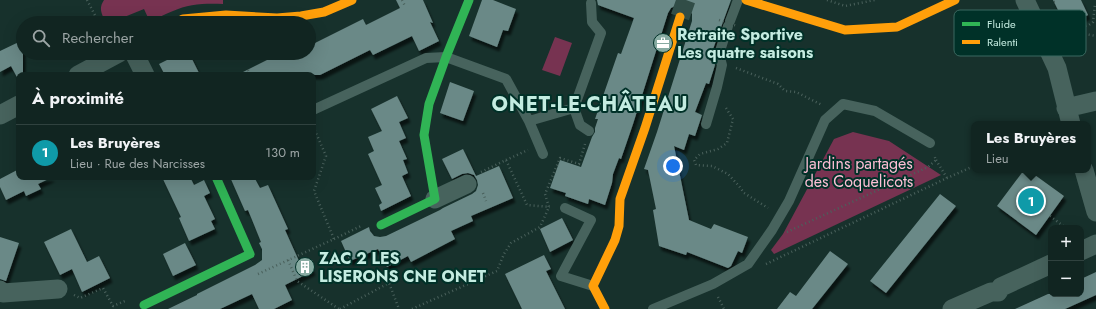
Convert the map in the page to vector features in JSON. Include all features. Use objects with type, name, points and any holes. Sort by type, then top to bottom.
[{"type":"street","points":[[301,16],[324,12],[352,0]]},
{"type":"street","points":[[435,199],[424,135],[429,104],[469,0]]},
{"type":"street","points":[[746,0],[845,30],[897,27],[955,0]]},
{"type":"street","points":[[1025,0],[1030,10]]},
{"type":"street","points":[[215,16],[243,16]]},
{"type":"street","points":[[605,309],[593,286],[620,226],[620,199],[645,128],[680,17]]},
{"type":"street","points":[[1051,56],[1057,68],[1069,116],[1096,101]]},
{"type":"street","points":[[84,72],[107,60]]},
{"type":"street","points":[[138,60],[144,72]]},
{"type":"street","points":[[0,115],[16,107]]},
{"type":"street","points":[[1085,173],[1096,212]]},
{"type":"street","points":[[144,305],[250,254],[217,180]]},
{"type":"street","points":[[382,226],[467,184]]},
{"type":"street","points":[[1084,250],[1096,244]]},
{"type":"street","points":[[952,309],[1048,265]]},
{"type":"street","points":[[0,290],[3,292],[58,289]]},
{"type":"lane","points":[[706,124],[722,64],[718,54],[732,24],[738,0]]},
{"type":"lane","points":[[589,131],[580,124],[574,108],[601,33],[592,22],[591,3]]},
{"type":"lane","points":[[316,109],[426,58],[446,57],[506,79],[529,121],[541,149]]},
{"type":"lane","points":[[653,309],[713,284],[745,266],[772,230],[789,201],[825,120],[843,104],[875,111],[930,143]]},
{"type":"lane","points":[[529,121],[574,108]]},
{"type":"lane","points":[[565,208],[591,220],[561,276],[593,286]]},
{"type":"path","points":[[88,0],[96,16]]},
{"type":"path","points":[[402,0],[405,6]]},
{"type":"path","points":[[827,0],[845,6],[875,0]]},
{"type":"path","points":[[852,5],[854,0]]},
{"type":"path","points":[[1086,27],[1093,22],[1095,4]]},
{"type":"path","points":[[719,20],[732,24]]},
{"type":"path","points":[[1086,35],[1096,37]]},
{"type":"path","points":[[742,70],[778,84],[785,91],[796,92],[834,112]]},
{"type":"path","points":[[716,91],[733,119],[727,143],[718,149],[700,154],[694,160],[696,165],[712,166],[728,174],[744,193],[781,215]]},
{"type":"path","points":[[412,309],[497,271],[504,254],[511,243],[540,227],[548,207],[545,194],[560,158],[579,164],[589,131]]},
{"type":"path","points":[[316,133],[326,156],[314,191],[334,238]]},
{"type":"path","points":[[930,143],[936,160],[947,178]]},
{"type":"path","points":[[467,184],[475,175],[506,160],[541,149]]},
{"type":"path","points":[[506,160],[527,205],[565,208]]},
{"type":"path","points":[[783,234],[928,167],[936,160]]},
{"type":"path","points":[[745,266],[751,271],[971,167]]},
{"type":"path","points":[[483,194],[486,201]]},
{"type":"path","points":[[1050,216],[1062,225]]},
{"type":"path","points":[[382,226],[366,224],[288,260],[297,281],[340,309],[389,283],[399,309]]},
{"type":"path","points":[[58,289],[80,298],[103,288],[113,306]]},
{"type":"green space","points":[[104,0],[223,0],[223,4],[191,5],[161,16],[147,16],[144,9],[127,16],[103,16],[101,9]]},
{"type":"green space","points":[[555,37],[572,43],[560,76],[542,70]]},
{"type":"green space","name":"Jardins partagés des Coquelicots","points":[[853,132],[889,141],[941,175],[774,254],[771,250],[783,234],[834,139]]},
{"type":"building","points":[[396,0],[423,0],[433,23],[430,22],[439,41],[419,51],[412,36],[373,55],[370,50],[320,75],[316,75],[316,72],[243,72],[267,60],[316,60],[316,42],[363,19],[366,25],[400,8]]},
{"type":"building","points":[[482,0],[493,0],[516,9],[508,31],[503,30],[497,47],[469,36]]},
{"type":"building","points":[[597,0],[731,0],[709,60],[714,62],[715,65],[709,84],[706,83],[695,112],[702,115],[695,136],[689,134],[684,150],[674,146],[689,220],[711,229],[714,224],[748,237],[742,253],[738,251],[731,266],[728,268],[687,252],[686,255],[659,246],[653,210],[656,209],[648,170],[644,169],[692,21],[692,14],[689,8],[684,5],[677,5],[671,8],[668,13],[633,124],[621,159],[619,158],[613,174],[612,183],[605,205],[589,199],[588,204],[565,196],[566,193],[550,188],[560,160],[581,167],[595,132],[598,119],[595,119],[618,53],[621,54],[634,18],[598,5]]},
{"type":"building","points":[[1053,0],[1081,0],[1086,10],[1058,10]]},
{"type":"building","points":[[16,43],[16,60],[23,60],[23,72],[16,72],[16,75],[11,66],[0,72],[0,51]]},
{"type":"building","points":[[167,60],[192,60],[198,72],[163,72],[159,64]]},
{"type":"building","points":[[450,82],[474,91],[463,121],[440,113]]},
{"type":"building","points":[[397,96],[408,118],[399,122],[406,138],[399,141],[407,159],[403,160],[408,173],[402,176],[411,196],[381,211],[379,205],[382,203],[375,188],[382,185],[368,154],[374,151],[368,137],[382,131],[371,109]]},
{"type":"building","points":[[463,149],[476,176],[499,166],[513,198],[471,216],[473,221],[451,231],[455,239],[411,262],[408,256],[387,267],[378,249],[350,261],[341,241],[369,227],[374,236],[386,236],[476,191],[478,185],[474,175],[468,173],[462,174],[452,179],[442,159]]},
{"type":"building","points":[[16,171],[16,180],[47,180],[38,184],[41,189],[26,196],[24,191],[6,200],[0,187],[0,179]]},
{"type":"building","points":[[1022,173],[1032,173],[1064,196],[1036,235],[997,206]]},
{"type":"building","points":[[163,180],[192,180],[194,185],[204,180],[210,193],[204,196],[215,219],[211,221],[215,229],[189,241],[179,218],[181,217]]},
{"type":"building","points":[[231,180],[256,180],[260,188],[268,185],[288,229],[285,230],[299,261],[307,258],[313,271],[285,285],[292,300],[274,309],[259,309],[252,294],[220,309],[168,309],[262,260],[262,249],[259,243],[261,242],[248,210],[245,211]]},
{"type":"building","points":[[940,194],[956,206],[886,293],[870,281]]},
{"type":"building","points":[[562,218],[573,240],[550,252],[540,229]]},
{"type":"building","points":[[71,229],[87,262],[99,256],[110,278],[82,292],[72,269],[60,275],[44,242]]},
{"type":"building","points":[[0,237],[19,243],[6,281],[0,279]]},
{"type":"building","points":[[185,243],[196,265],[173,276],[163,254]]},
{"type":"building","points":[[830,251],[848,264],[812,309],[777,309],[790,292],[796,296]]},
{"type":"building","points":[[544,255],[551,269],[546,271],[565,309],[522,309],[505,274]]},
{"type":"building","points":[[1096,272],[1096,295],[1065,309],[1015,309],[1048,294],[1048,297],[1084,297],[1084,278]]},
{"type":"tunnel","points":[[680,17],[686,0]]},
{"type":"traffic: fast","points":[[381,225],[435,199],[424,135],[429,104],[469,0]]},
{"type":"traffic: fast","points":[[144,305],[250,254],[217,180]]},
{"type":"traffic: slow","points":[[301,16],[324,12],[352,0]]},
{"type":"traffic: slow","points":[[746,0],[845,30],[897,27],[955,0]]},
{"type":"traffic: slow","points":[[215,16],[243,16]]},
{"type":"traffic: slow","points":[[605,309],[593,286],[615,240],[619,226],[620,199],[645,128],[680,17]]},
{"type":"place","name":"Retraite Sportive Les quatre saisons","points":[[663,43]]},
{"type":"place","name":"Les Bruyères","points":[[1031,201]]},
{"type":"place","name":"ZAC 2 LES LISERONS CNE ONET","points":[[305,267]]},
{"type":"district","name":"ONET-LE-CHÂTEAU","points":[[590,104]]}]
